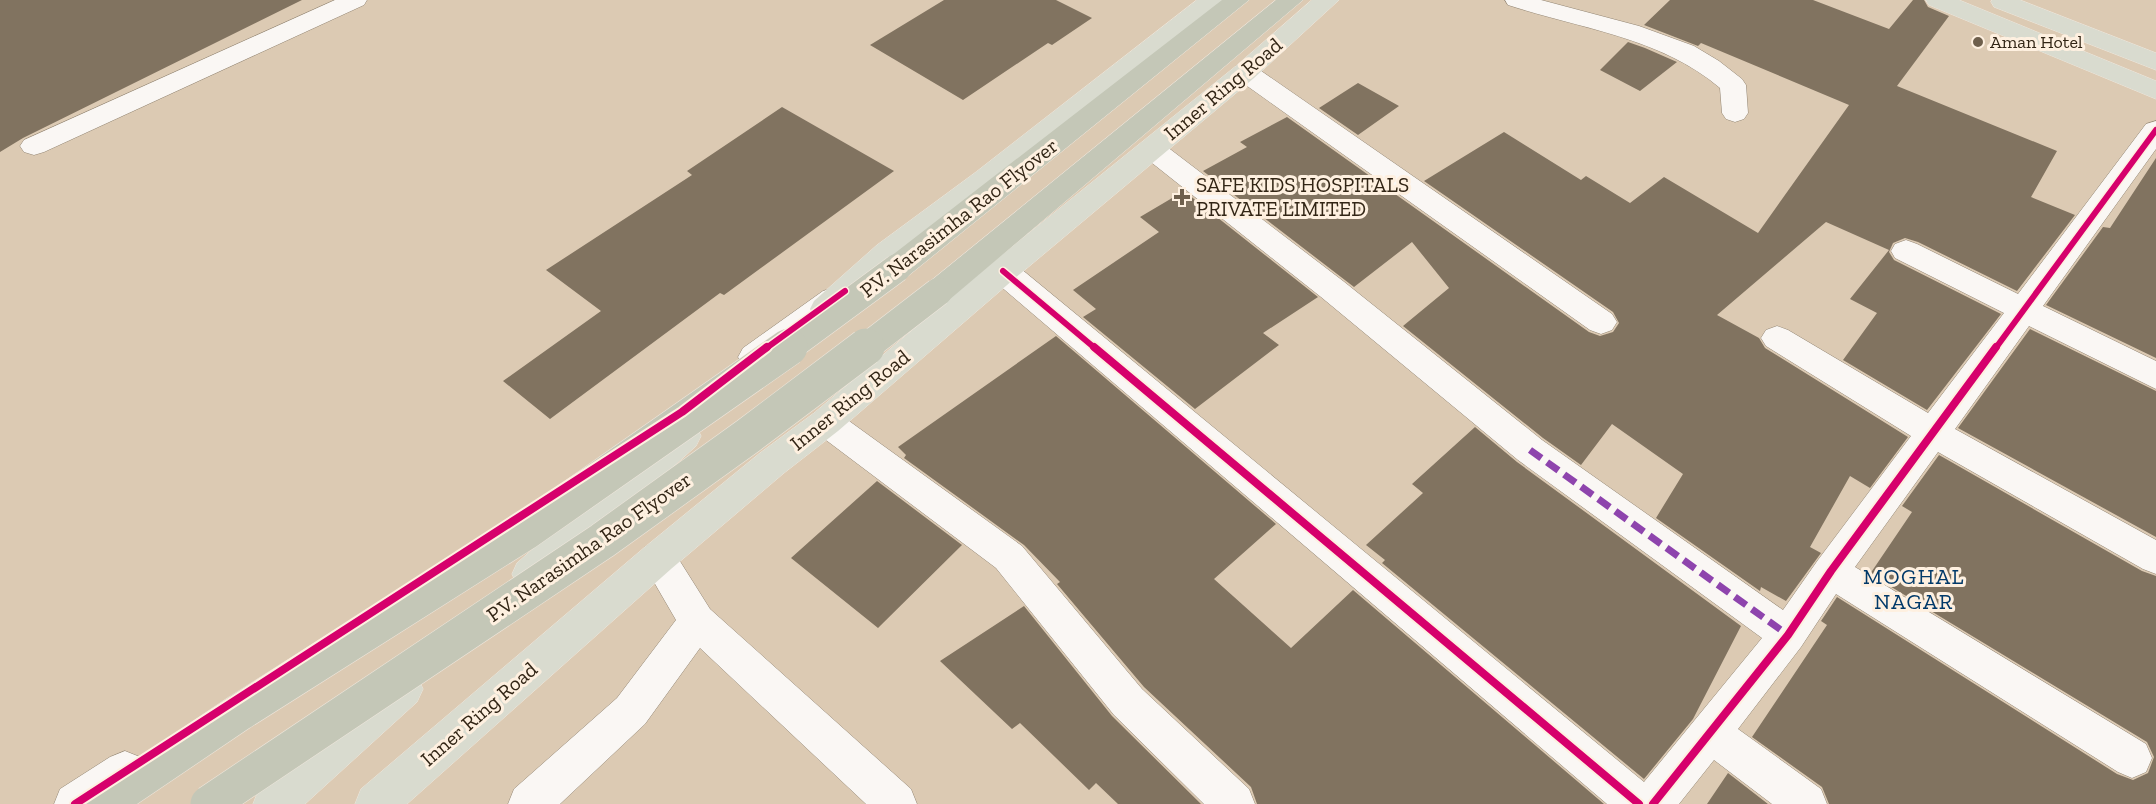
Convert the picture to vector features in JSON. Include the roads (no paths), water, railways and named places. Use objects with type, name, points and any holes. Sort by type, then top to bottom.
[{"type":"highway","name":"P.V. Narasimha Rao Flyover","points":[[104,804],[240,712],[525,531],[735,387],[897,268],[1237,0]]},
{"type":"highway","name":"P.V. Narasimha Rao Flyover","points":[[209,804],[263,765],[554,574],[770,421],[947,285],[1291,0]]},
{"type":"main road","points":[[274,804],[888,252],[986,179],[1212,0]]},
{"type":"main road","name":"Inner Ring Road","points":[[381,800],[658,558],[772,463],[826,422],[1003,271],[1245,72],[1327,0]]},
{"type":"main road","points":[[1938,0],[2156,91]]},
{"type":"main road","points":[[1998,0],[2156,62]]},
{"type":"street","points":[[34,146],[355,0]]},
{"type":"street","points":[[1517,0],[1564,16],[1659,40],[1716,69],[1733,85],[1735,113]]},
{"type":"street","points":[[1245,72],[1601,322]]},
{"type":"street","points":[[1653,804],[1788,635],[1830,571],[2156,130]]},
{"type":"street","points":[[1152,149],[1332,289],[1530,450],[1788,635]]},
{"type":"street","points":[[1906,251],[2156,376]]},
{"type":"street","points":[[1003,271],[1639,804]]},
{"type":"street","points":[[75,804],[682,412],[790,329],[845,291]]},
{"type":"street","points":[[1777,338],[1933,433],[2156,558]]},
{"type":"street","points":[[826,422],[1009,557],[1128,702],[1234,804]]},
{"type":"street","points":[[658,558],[697,621],[896,804]]},
{"type":"street","points":[[1830,571],[2132,758]]},
{"type":"street","points":[[529,804],[631,711],[697,621]]},
{"type":"street","points":[[1709,732],[1806,804]]},
{"type":"place","name":"Aman Hotel","points":[[1978,42]]},
{"type":"place","name":"SAFE KIDS HOSPITALS PRIVATE LIMITED","points":[[1182,197]]},
{"type":"district","name":"MOGHAL NAGAR","points":[[1914,588]]}]
